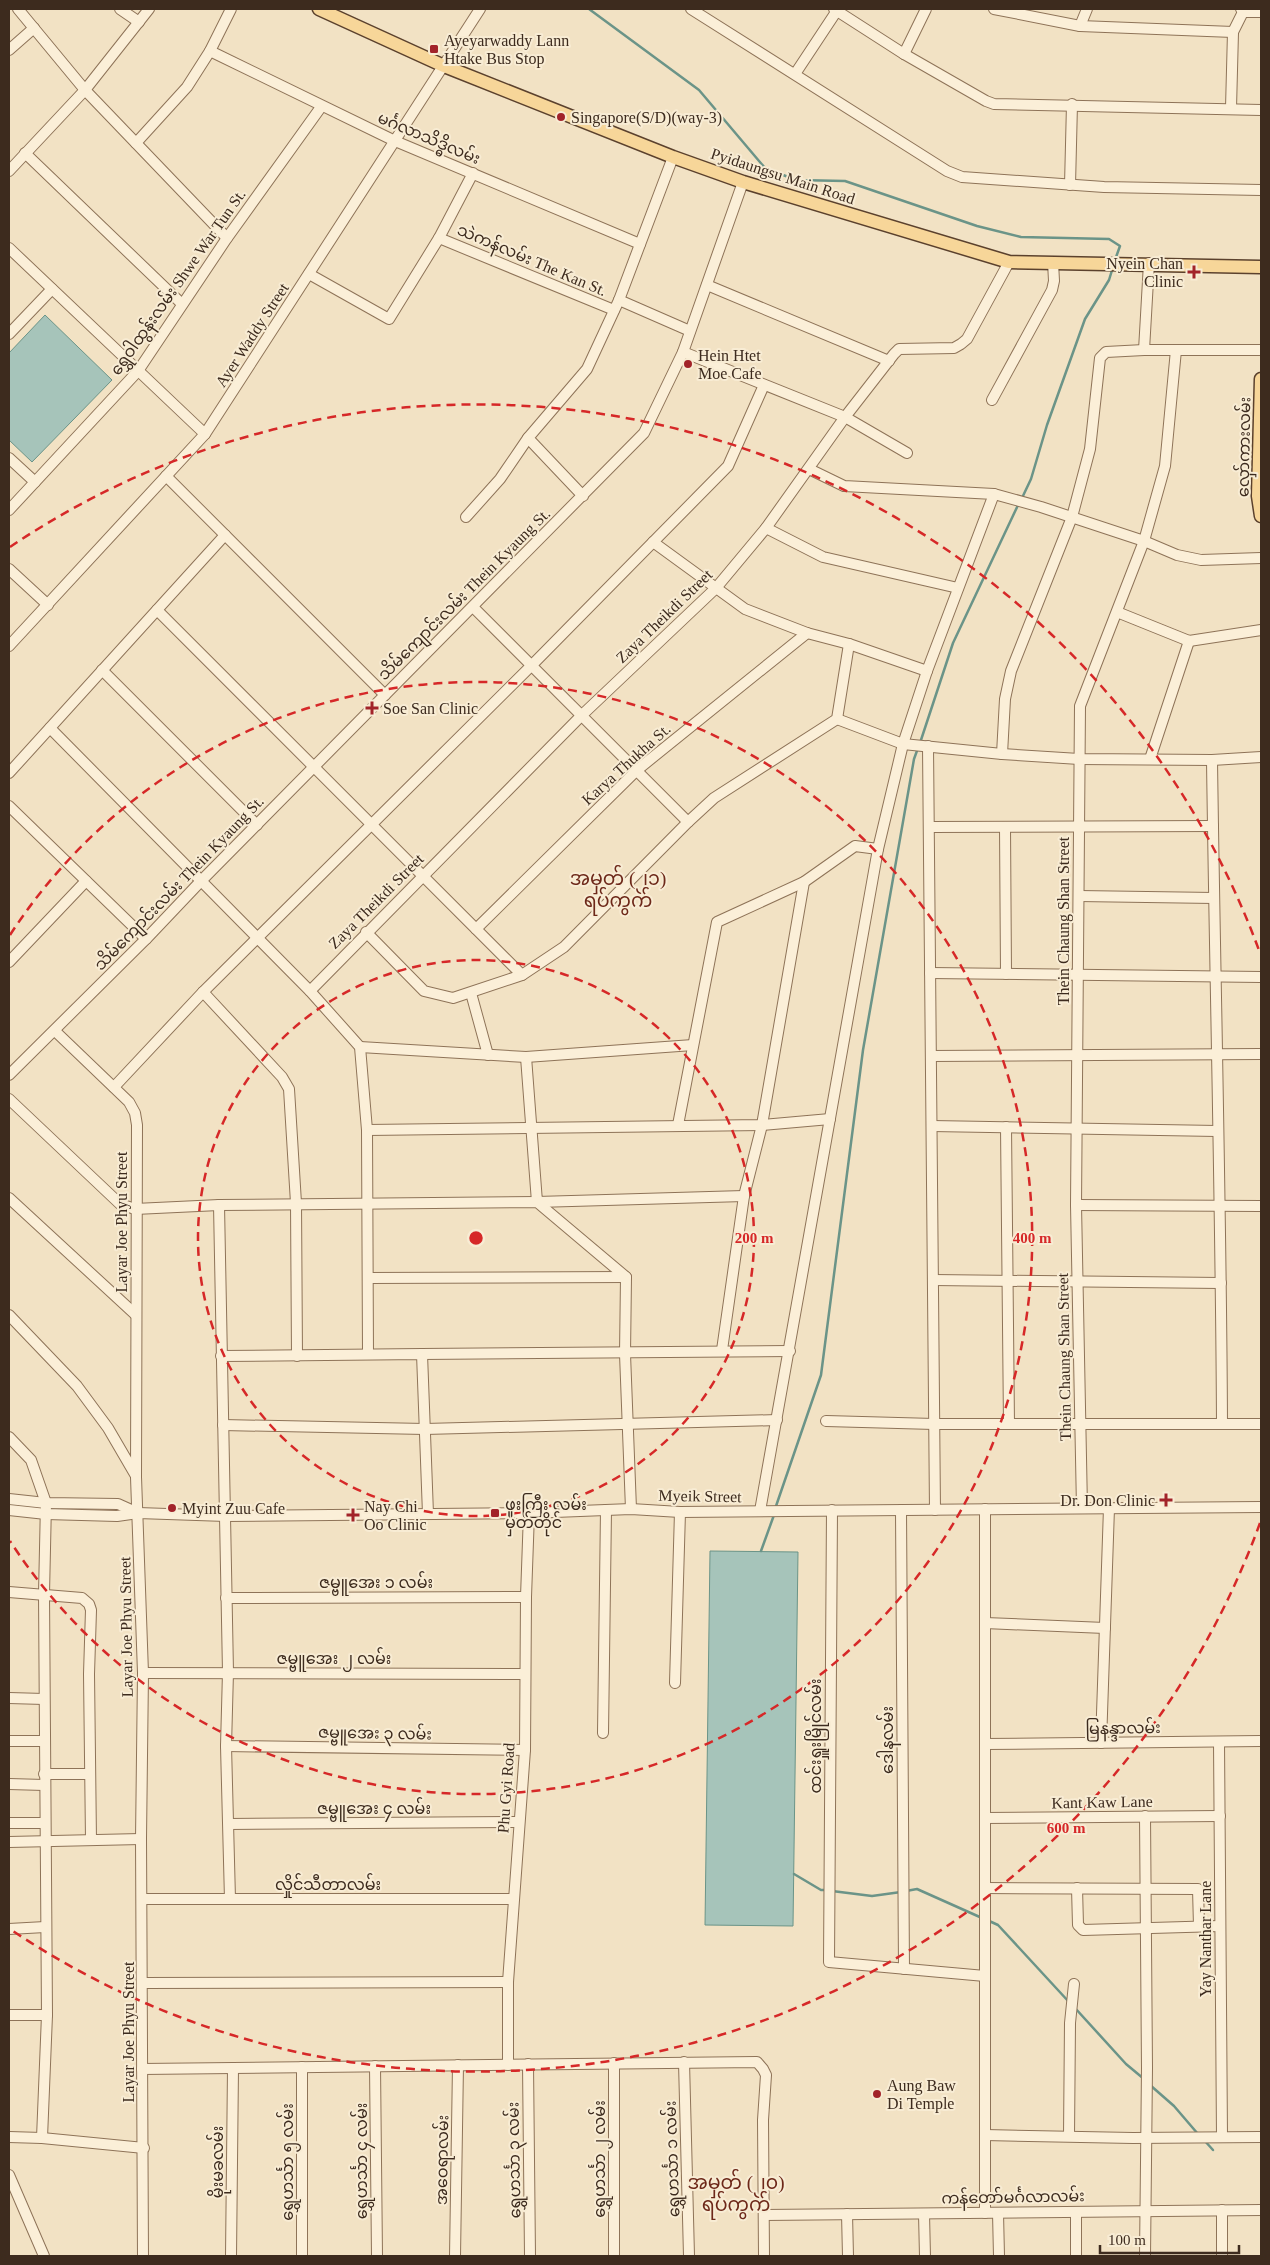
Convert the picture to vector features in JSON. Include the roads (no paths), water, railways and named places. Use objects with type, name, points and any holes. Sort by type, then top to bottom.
[{"type":"main road","name":"Pyidaungsu Main Road","points":[[319,9],[444,66],[674,157],[743,182],[1009,262],[1150,263],[1261,267]]},
{"type":"main road","name":"လှော်ကားလမ်း","points":[[1261,379],[1258,496],[1261,516]]},
{"type":"street","points":[[18,9],[85,90],[227,238]]},
{"type":"street","points":[[120,9],[139,22]]},
{"type":"street","points":[[9,170],[85,90],[148,9]]},
{"type":"street","points":[[136,143],[187,87],[210,51],[231,9]]},
{"type":"street","name":"Ayer Waddy Street","points":[[9,646],[205,434],[480,9]]},
{"type":"street","points":[[690,9],[947,171],[962,177],[1070,185],[1261,190]]},
{"type":"street","points":[[795,74],[836,9],[904,54],[994,104],[1072,104],[1261,110]]},
{"type":"street","points":[[904,54],[926,9]]},
{"type":"street","points":[[1080,26],[1087,9]]},
{"type":"street","points":[[1000,10],[1080,26],[1233,32]]},
{"type":"street","points":[[1231,108],[1233,32],[1242,11],[1261,12]]},
{"type":"street","points":[[9,50],[34,28]]},
{"type":"street","name":"မင်္ဂလာသိဒ္ဓိလမ်း","points":[[210,51],[395,141],[640,244]]},
{"type":"street","points":[[1070,185],[1072,104]]},
{"type":"street","name":"ရွှေဝါထွန်းလမ်း Shwe War Tun St.","points":[[9,510],[138,371],[227,238],[322,107]]},
{"type":"street","points":[[25,153],[182,304]]},
{"type":"street","points":[[466,517],[500,479],[528,438],[587,369],[614,310],[674,157]]},
{"type":"street","points":[[309,274],[389,319],[439,238],[473,173]]},
{"type":"street","name":"သိမ်ကျောင်းလမ်း Thein Kyaung St.","points":[[9,1075],[146,939],[384,695],[644,433],[682,352],[743,182]]},
{"type":"street","name":"သဲကန်လမ်း The Kan St.","points":[[439,238],[614,310]]},
{"type":"street","points":[[9,248],[205,434]]},
{"type":"street","name":"Zaya Theikdi Street","points":[[310,991],[366,932],[582,716],[716,588],[766,528],[845,418],[899,349],[954,348],[966,339],[1009,262]]},
{"type":"street","points":[[992,400],[1052,290],[1054,281],[1053,262]]},
{"type":"street","points":[[1144,350],[1150,263]]},
{"type":"street","points":[[707,285],[889,360]]},
{"type":"street","points":[[9,334],[52,289]]},
{"type":"street","points":[[618,300],[690,331]]},
{"type":"street","points":[[1002,754],[1005,700],[1011,671],[1072,518],[1090,449],[1100,358],[1106,352],[1144,350],[1261,350]]},
{"type":"street","name":"Thein Chaung Shan Street","points":[[1082,1508],[1076,1204],[1080,706],[1144,541],[1165,466],[1176,350]]},
{"type":"street","points":[[682,352],[845,418],[908,453]]},
{"type":"street","points":[[114,1088],[203,992],[532,665],[728,466],[764,385]]},
{"type":"street","points":[[528,438],[583,496]]},
{"type":"street","points":[[9,458],[35,482]]},
{"type":"street","points":[[809,469],[844,486],[998,496],[1041,507],[1144,541],[1177,555],[1201,560],[1261,558]]},
{"type":"street","points":[[166,476],[384,695]]},
{"type":"street","points":[[760,1511],[878,849],[927,671],[958,588],[998,496]]},
{"type":"street","points":[[766,528],[823,557],[958,588]]},
{"type":"street","points":[[9,773],[225,535]]},
{"type":"street","points":[[653,542],[745,609],[807,633],[849,644],[927,671]]},
{"type":"street","points":[[9,569],[48,604]]},
{"type":"street","points":[[473,607],[688,822]]},
{"type":"street","points":[[157,610],[522,975]]},
{"type":"street","points":[[1118,612],[1189,640],[1261,630]]},
{"type":"street","name":"Karya Thukha St.","points":[[476,929],[637,770],[807,633]]},
{"type":"street","points":[[1150,759],[1189,640]]},
{"type":"street","points":[[366,932],[424,991],[453,998],[522,975],[564,947],[714,798],[837,719],[849,644]]},
{"type":"street","points":[[102,670],[257,825]]},
{"type":"street","points":[[837,719],[908,744],[1002,754],[1079,759],[1212,760],[1261,757]]},
{"type":"street","points":[[50,728],[310,991],[360,1047],[367,1130],[368,1353]]},
{"type":"street","points":[[927,746],[935,1510]]},
{"type":"street","points":[[1212,760],[1222,1424]]},
{"type":"street","points":[[9,806],[146,939]]},
{"type":"street","points":[[928,826],[1213,826]]},
{"type":"street","points":[[1006,827],[1006,974]]},
{"type":"street","points":[[678,1125],[717,922],[804,882],[854,846],[878,849]]},
{"type":"street","points":[[9,962],[86,881]]},
{"type":"street","points":[[722,1350],[744,1196],[762,1125],[804,882]]},
{"type":"street","points":[[1078,896],[1214,898]]},
{"type":"street","points":[[930,974],[1261,977]]},
{"type":"street","points":[[203,992],[282,1077],[289,1089],[296,1204],[297,1356]]},
{"type":"street","points":[[470,993],[488,1055]]},
{"type":"street","name":"Layar Joe Phyu Street","points":[[55,1031],[129,1102],[135,1113],[137,1125],[136,1476],[143,1673],[141,1840],[144,2256]]},
{"type":"street","points":[[360,1047],[526,1057],[693,1045]]},
{"type":"street","points":[[931,1056],[1261,1054]]},
{"type":"street","points":[[526,1057],[536,1202],[626,1277]]},
{"type":"street","points":[[9,1099],[120,1204],[136,1209],[219,1204],[536,1202],[744,1196]]},
{"type":"street","points":[[367,1130],[762,1125],[830,1119]]},
{"type":"street","points":[[932,1126],[1217,1131]]},
{"type":"street","points":[[1006,1127],[1009,1424]]},
{"type":"street","points":[[9,1198],[136,1315]]},
{"type":"street","points":[[219,1204],[226,1516],[228,1672],[226,1746],[230,1899]]},
{"type":"street","points":[[1076,1204],[1261,1206]]},
{"type":"street","points":[[368,1278],[626,1277]]},
{"type":"street","points":[[626,1277],[625,1354],[631,1509]]},
{"type":"street","points":[[933,1280],[1221,1283]]},
{"type":"street","points":[[9,1315],[77,1386],[108,1428],[136,1476]]},
{"type":"street","points":[[221,1356],[297,1356],[368,1353],[625,1354],[722,1350],[790,1351]]},
{"type":"street","points":[[422,1354],[428,1514]]},
{"type":"street","points":[[223,1425],[425,1429],[777,1420]]},
{"type":"street","points":[[826,1421],[934,1424],[1261,1424]]},
{"type":"street","points":[[9,1437],[31,1460],[46,1508],[44,1840],[47,2015],[42,2138]]},
{"type":"street","points":[[9,1499],[46,1508]]},
{"type":"street","name":"Myeik Street","points":[[46,1508],[118,1504],[138,1513],[226,1516],[529,1513],[631,1509],[680,1512],[1261,1507]]},
{"type":"street","points":[[9,1510],[46,1508]]},
{"type":"street","points":[[1101,1743],[1109,1508]]},
{"type":"street","points":[[985,1509],[985,2213]]},
{"type":"street","points":[[603,1733],[606,1510]]},
{"type":"street","name":"ထင်းရှူးမြိုင်လမ်း","points":[[832,1510],[829,1962],[904,1970]]},
{"type":"street","name":"ဒေါနလမ်း","points":[[901,1510],[904,1970]]},
{"type":"street","points":[[675,1683],[680,1512]]},
{"type":"street","name":"Phu Gyi Road","points":[[508,2064],[508,1982],[525,1750],[526,1597],[529,1513]]},
{"type":"street","points":[[9,1592],[82,1598],[91,1610],[91,1840]]},
{"type":"street","name":"ဇမ္ဗူအေး ၁ လမ်း","points":[[226,1598],[526,1597]]},
{"type":"street","points":[[985,1623],[1105,1628]]},
{"type":"street","name":"ဇမ္ဗူအေး ၂ လမ်း","points":[[143,1673],[525,1674]]},
{"type":"street","points":[[9,1698],[44,1699]]},
{"type":"street","points":[[9,1740],[44,1741]]},
{"type":"street","name":"မြနန္ဒာလမ်း","points":[[985,1744],[1261,1741]]},
{"type":"street","name":"Yay Nanthar Lane","points":[[1219,1742],[1222,2137]]},
{"type":"street","name":"ဇမ္ဗူအေး ၃ လမ်း","points":[[226,1746],[525,1750]]},
{"type":"street","points":[[44,1774],[90,1774]]},
{"type":"street","points":[[9,1784],[44,1785]]},
{"type":"street","points":[[1145,1816],[1145,2256]]},
{"type":"street","name":"Kant Kaw Lane","points":[[985,1818],[1220,1816]]},
{"type":"street","name":"ဇမ္ဗူအေး ၄ လမ်း","points":[[229,1824],[519,1822]]},
{"type":"street","points":[[9,1823],[44,1823]]},
{"type":"street","points":[[9,1842],[141,1840]]},
{"type":"street","points":[[985,1888],[1198,1889],[1199,1926]]},
{"type":"street","points":[[1077,1888],[1078,1925],[1083,1930],[1220,1926]]},
{"type":"street","name":"လှိုင်သီတာလမ်း","points":[[142,1898],[513,1899]]},
{"type":"street","points":[[9,1929],[45,1927]]},
{"type":"street","points":[[904,1970],[985,1976]]},
{"type":"street","points":[[142,1982],[508,1982]]},
{"type":"street","points":[[1069,2136],[1070,2023],[1074,1984]]},
{"type":"street","points":[[9,2015],[47,2015]]},
{"type":"street","name":"ရွှေဟင်္သာ ၁ လမ်း","points":[[684,2062],[689,2256]]},
{"type":"street","points":[[142,2069],[757,2062],[766,2074],[763,2120],[764,2256]]},
{"type":"street","name":"ရွှေဟင်္သာ ၂ လမ်း","points":[[614,2063],[614,2256]]},
{"type":"street","name":"ရွှေဟင်္သာ ၃ လမ်း","points":[[528,2064],[530,2256]]},
{"type":"street","name":"အဝေရာလမ်း","points":[[455,2256],[458,2065]]},
{"type":"street","name":"ရွှေဟင်္သာ ၄ လမ်း","points":[[376,2066],[377,2256]]},
{"type":"street","name":"ရွှေဟင်္သာ ၅ လမ်း","points":[[302,2067],[302,2256]]},
{"type":"street","name":"မိုးမခလမ်း","points":[[231,2256],[233,2068]]},
{"type":"street","points":[[985,2135],[1146,2138],[1261,2137]]},
{"type":"street","points":[[9,2137],[42,2138],[144,2148]]},
{"type":"street","points":[[9,2175],[44,2256]]},
{"type":"street","points":[[1222,2210],[1222,2256]]},
{"type":"street","name":"ကန်တော်မင်္ဂလာလမ်း","points":[[764,2215],[1261,2210]]},
{"type":"street","points":[[1076,2212],[1076,2256]]},
{"type":"street","points":[[998,2213],[999,2256]]},
{"type":"street","points":[[847,2214],[848,2256]]},
{"type":"street","points":[[924,2214],[925,2256]]},
{"type":"water","points":[[45,315],[112,380],[32,462],[9,440],[9,353]]},
{"type":"water","points":[[710,1551],[798,1552],[793,1926],[705,1925]]},
{"type":"waterway","points":[[589,9],[699,90],[765,168],[796,180],[845,181],[977,226],[1021,237],[1109,239],[1120,246],[1115,260]]},
{"type":"waterway","points":[[1022,498],[1031,479],[1047,425],[1085,319],[1109,280],[1113,267]]},
{"type":"waterway","points":[[920,743],[953,643],[1019,503]]},
{"type":"waterway","points":[[775,1509],[821,1375],[863,1050],[914,759],[918,748]]},
{"type":"waterway","points":[[761,1551],[774,1515]]},
{"type":"waterway","points":[[794,1874],[821,1890],[827,1890]]},
{"type":"waterway","points":[[906,1891],[917,1889],[982,1918]]},
{"type":"waterway","points":[[832,1891],[872,1896],[901,1892]]},
{"type":"waterway","points":[[987,1920],[998,1925],[1069,2002]]},
{"type":"waterway","points":[[1075,2008],[1126,2064],[1144,2079]]},
{"type":"waterway","points":[[1150,2085],[1174,2106],[1198,2134]]},
{"type":"waterway","points":[[1204,2140],[1213,2150]]},
{"type":"place","name":"Ayeyarwaddy Lann Htake Bus Stop","points":[[434,49]]},
{"type":"place","name":"Singapore(S/D)(way-3)","points":[[561,117]]},
{"type":"place","name":"Nyein Chan Clinic","points":[[1194,272]]},
{"type":"place","name":"Hein Htet Moe Cafe","points":[[688,364]]},
{"type":"place","name":"Soe San Clinic","points":[[372,708]]},
{"type":"place","name":"Dr. Don Clinic","points":[[1166,1500]]},
{"type":"place","name":"Myint Zuu Cafe","points":[[172,1508]]},
{"type":"place","name":"ဖူးကြီး လမ်း မှတ်တိုင်","points":[[495,1513]]},
{"type":"place","name":"Nay Chi Oo Clinic","points":[[353,1515]]},
{"type":"place","name":"Aung Baw Di Temple","points":[[877,2094]]},
{"type":"district","name":"အမှတ် (၂၁) ရပ်ကွက်","points":[[618,889]]},
{"type":"district","name":"အမှတ် (၂၀) ရပ်ကွက်","points":[[736,2193]]}]
